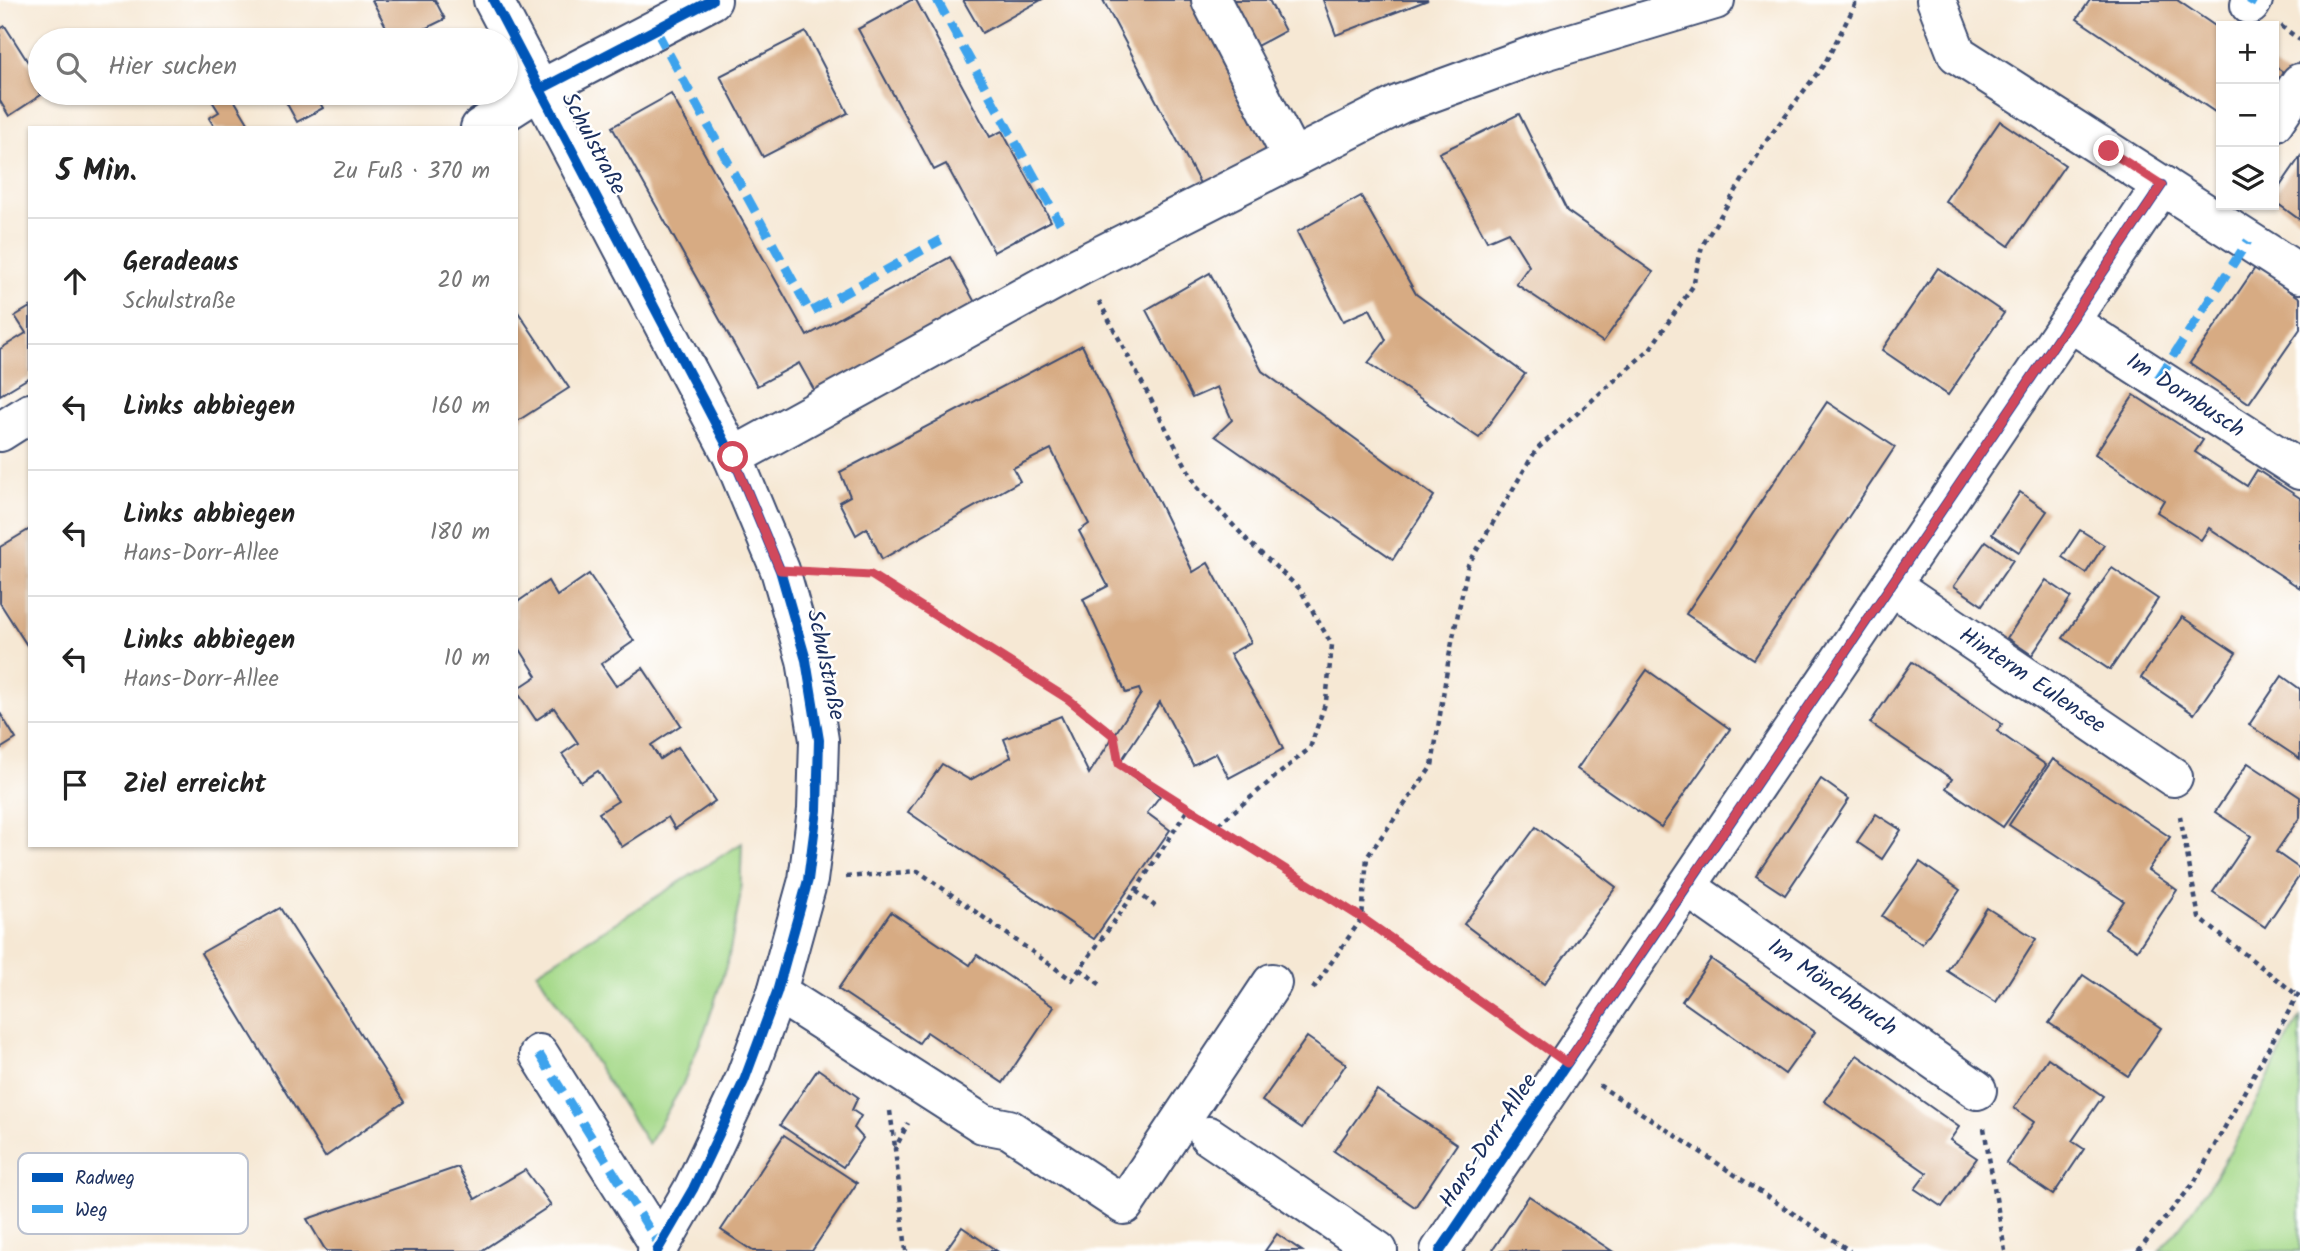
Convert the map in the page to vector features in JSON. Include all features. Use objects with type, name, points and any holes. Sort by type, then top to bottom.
[{"type":"street","name":"Schulstraße","points":[[492,0],[507,28]]},
{"type":"street","points":[[518,104],[541,89],[712,0]]},
{"type":"street","points":[[1211,0],[1293,159]]},
{"type":"street","points":[[733,457],[1080,266],[1400,104],[1548,50],[1715,0]]},
{"type":"street","points":[[1936,0],[1957,54],[2162,185],[2216,209]]},
{"type":"street","name":"Schulstraße","points":[[518,47],[733,457],[780,570],[806,660],[819,740],[817,810],[808,880],[777,992],[744,1081],[693,1189],[659,1248]]},
{"type":"street","points":[[2279,114],[2300,83]]},
{"type":"street","points":[[483,126],[516,105]]},
{"type":"street","name":"Hans-Dorr-Allee","points":[[1440,1251],[2162,185]]},
{"type":"street","points":[[2217,210],[2300,274]]},
{"type":"street","name":"Im Dornbusch","points":[[2070,321],[2300,470]]},
{"type":"street","points":[[0,432],[28,414]]},
{"type":"street","name":"Hinterm Eulensee","points":[[1891,585],[2173,777]]},
{"type":"street","name":"Im Mönchbruch","points":[[1687,887],[1977,1090]]},
{"type":"street","points":[[777,992],[983,1124],[1009,1129],[1124,1205],[1289,991]]},
{"type":"street","points":[[539,1055],[659,1248]]},
{"type":"street","points":[[1209,1136],[1378,1251]]},
{"type":"path","points":[[1289,991],[1362,918],[1367,857],[1432,766],[1449,657],[1468,565],[1536,450],[1650,349],[1693,286],[1703,246],[1767,140],[1825,63],[1855,5],[1855,0]]},
{"type":"path","points":[[1080,266],[1197,487],[1252,545],[1300,589],[1332,645],[1326,701],[1310,748],[1215,827]]},
{"type":"path","points":[[780,570],[871,575],[1068,699],[1114,736],[1119,764],[1362,918],[1567,1063],[1850,1251]]},
{"type":"path","points":[[2138,1251],[2194,1183],[2299,993],[2199,918],[2173,777]]},
{"type":"path","points":[[808,880],[918,871],[1072,980],[1136,891],[1188,809]]},
{"type":"path","points":[[1136,891],[1155,906]]},
{"type":"path","points":[[1080,970],[1102,986]]},
{"type":"path","points":[[906,1251],[895,1149],[925,1087]]},
{"type":"path","points":[[1977,1090],[2005,1251]]},
{"type":"green space","points":[[742,843],[740,898],[728,960],[707,1025],[682,1086],[648,1144],[537,972]]},
{"type":"green space","points":[[2300,1018],[2300,1251],[2159,1251],[2190,1214],[2217,1173]]},
{"type":"building","points":[[372,0],[435,0],[445,19],[427,28],[387,28]]},
{"type":"building","points":[[911,0],[916,0],[990,137],[1002,131],[1051,221],[994,252],[946,164],[934,170],[858,29]]},
{"type":"building","points":[[963,0],[1041,0],[982,33]]},
{"type":"building","points":[[1103,0],[1198,0],[1279,154],[1205,193]]},
{"type":"building","points":[[1233,0],[1269,0],[1285,31],[1257,46]]},
{"type":"building","points":[[1323,0],[1428,0],[1336,35]]},
{"type":"building","points":[[2090,0],[2177,0],[2216,27],[2216,113],[2077,19]]},
{"type":"building","points":[[5,26],[28,62],[28,104],[9,116],[0,101],[0,29]]},
{"type":"building","points":[[806,32],[848,113],[763,157],[720,76]]},
{"type":"building","points":[[2279,69],[2291,77],[2279,95]]},
{"type":"building","points":[[671,94],[807,336],[950,257],[977,306],[817,395],[799,363],[757,386],[612,127]]},
{"type":"building","points":[[215,105],[237,105],[250,126],[214,126],[209,118],[219,112]]},
{"type":"building","points":[[288,105],[321,105],[323,108],[297,122]]},
{"type":"building","points":[[1519,114],[1567,211],[1653,272],[1603,342],[1516,284],[1529,266],[1508,232],[1487,241],[1439,153]]},
{"type":"building","points":[[2000,121],[2065,165],[2009,246],[1945,201]]},
{"type":"building","points":[[2300,157],[2300,220],[2279,205],[2279,188]]},
{"type":"building","points":[[1361,196],[1416,294],[1525,374],[1479,438],[1368,363],[1386,340],[1370,309],[1343,321],[1297,232]]},
{"type":"building","points":[[1938,268],[2004,313],[1948,395],[1882,350]]},
{"type":"building","points":[[2255,268],[2300,298],[2300,329],[2249,403],[2190,363]]},
{"type":"building","points":[[1210,273],[1262,371],[1434,496],[1393,559],[1215,436],[1232,420],[1217,387],[1192,398],[1146,310]]},
{"type":"building","points":[[28,308],[28,378],[0,395],[0,349],[26,333],[15,316]]},
{"type":"building","points":[[518,312],[569,388],[518,421]]},
{"type":"building","points":[[1082,345],[1193,572],[1208,563],[1251,642],[1230,654],[1283,749],[1229,778],[1216,753],[1193,765],[1160,702],[1119,764],[1160,796],[1147,813],[1170,830],[1094,939],[908,812],[942,764],[970,780],[1011,757],[1004,739],[1061,716],[1089,774],[1141,694],[1139,689],[1126,693],[1083,599],[1108,586],[1079,531],[1089,524],[1051,449],[1013,468],[1020,481],[882,559],[867,528],[856,535],[839,502],[850,496],[840,472]]},
{"type":"building","points":[[2134,395],[2203,440],[2195,452],[2247,486],[2257,470],[2300,498],[2300,588],[2209,528],[2201,540],[2157,512],[2164,500],[2095,454]]},
{"type":"building","points":[[1827,402],[1895,447],[1754,659],[1686,614]]},
{"type":"building","points":[[2020,492],[2047,511],[2019,552],[1992,534]]},
{"type":"building","points":[[28,530],[28,647],[0,603],[0,547]]},
{"type":"building","points":[[2080,530],[2104,545],[2086,573],[2062,557]]},
{"type":"building","points":[[1986,541],[2013,560],[1982,605],[1954,586]]},
{"type":"building","points":[[2112,568],[2158,599],[2110,670],[2063,638]]},
{"type":"building","points":[[589,574],[634,641],[601,664],[616,686],[643,668],[681,725],[651,745],[660,759],[678,747],[715,801],[675,829],[668,817],[622,847],[599,813],[618,801],[598,771],[581,782],[562,754],[578,743],[554,708],[536,720],[518,693],[518,689],[537,676],[518,646],[518,602],[548,581],[557,596]]},
{"type":"building","points":[[2046,580],[2071,597],[2032,655],[2007,638]]},
{"type":"building","points":[[2182,617],[2236,653],[2194,714],[2141,678]]},
{"type":"building","points":[[1912,662],[2002,724],[1997,731],[2046,765],[2003,827],[1946,788],[1952,779],[1870,723]]},
{"type":"building","points":[[1647,670],[1730,729],[1661,827],[1577,769]]},
{"type":"building","points":[[2282,676],[2300,689],[2300,759],[2249,725]]},
{"type":"building","points":[[0,713],[16,739],[0,749]]},
{"type":"building","points":[[2053,759],[2170,837],[2148,870],[2177,890],[2137,950],[2105,929],[2124,901],[2009,825]]},
{"type":"building","points":[[2248,763],[2300,797],[2300,817],[2276,852],[2300,869],[2300,875],[2265,927],[2213,892],[2251,836],[2215,812]]},
{"type":"building","points":[[1821,779],[1849,799],[1785,895],[1756,876]]},
{"type":"building","points":[[1876,814],[1901,830],[1882,859],[1857,842]]},
{"type":"building","points":[[1536,827],[1616,887],[1544,984],[1464,924]]},
{"type":"building","points":[[1920,862],[1960,890],[1922,944],[1882,916]]},
{"type":"building","points":[[280,908],[404,1102],[325,1157],[201,953]]},
{"type":"building","points":[[1987,908],[2036,939],[1996,1002],[1947,971]]},
{"type":"building","points":[[891,912],[970,965],[977,955],[1054,1007],[1003,1083],[927,1032],[919,1043],[838,989]]},
{"type":"building","points":[[1711,959],[1815,1032],[1785,1074],[1682,1001]]},
{"type":"building","points":[[2083,975],[2161,1028],[2128,1076],[2049,1023]]},
{"type":"building","points":[[1307,1037],[1346,1064],[1302,1128],[1262,1101]]},
{"type":"building","points":[[1857,1055],[1959,1127],[1950,1140],[1977,1158],[1942,1207],[1915,1189],[1927,1173],[1824,1101]]},
{"type":"building","points":[[2048,1058],[2103,1096],[2072,1141],[2084,1149],[2053,1195],[2006,1163],[2034,1122],[2014,1108]]},
{"type":"building","points":[[818,1069],[858,1097],[852,1110],[861,1116],[854,1128],[863,1138],[843,1167],[780,1125]]},
{"type":"building","points":[[1377,1090],[1457,1144],[1415,1207],[1334,1151]]},
{"type":"building","points":[[784,1135],[857,1183],[812,1251],[753,1251],[721,1230]]},
{"type":"building","points":[[458,1167],[475,1199],[525,1170],[551,1205],[481,1251],[326,1251],[307,1219]]},
{"type":"building","points":[[1529,1196],[1612,1251],[1492,1251]]},
{"type":"building","points":[[962,1227],[997,1251],[945,1251]]},
{"type":"building","points":[[1277,1234],[1302,1251],[1265,1251]]},
{"type":"marked path","points":[[937,0],[1060,223]]},
{"type":"marked path","points":[[2250,5],[2253,0]]},
{"type":"marked path","points":[[656,30],[810,312],[941,240]]},
{"type":"marked path","points":[[2158,379],[2248,241]]},
{"type":"marked path","points":[[539,1054],[660,1246]]},
{"type":"cycle path","points":[[493,0],[508,28]]},
{"type":"cycle path","points":[[541,89],[712,0]]},
{"type":"cycle path","points":[[518,48],[733,457],[780,570],[806,660],[819,740],[817,810],[808,880],[777,992],[744,1081],[693,1189],[657,1251]]},
{"type":"cycle path","points":[[1440,1251],[2162,185]]},
{"type":"route","points":[[733,457],[780,570],[871,575],[1068,699],[1114,736],[1119,764],[1362,918],[1567,1063],[2162,185],[2109,151]]}]
